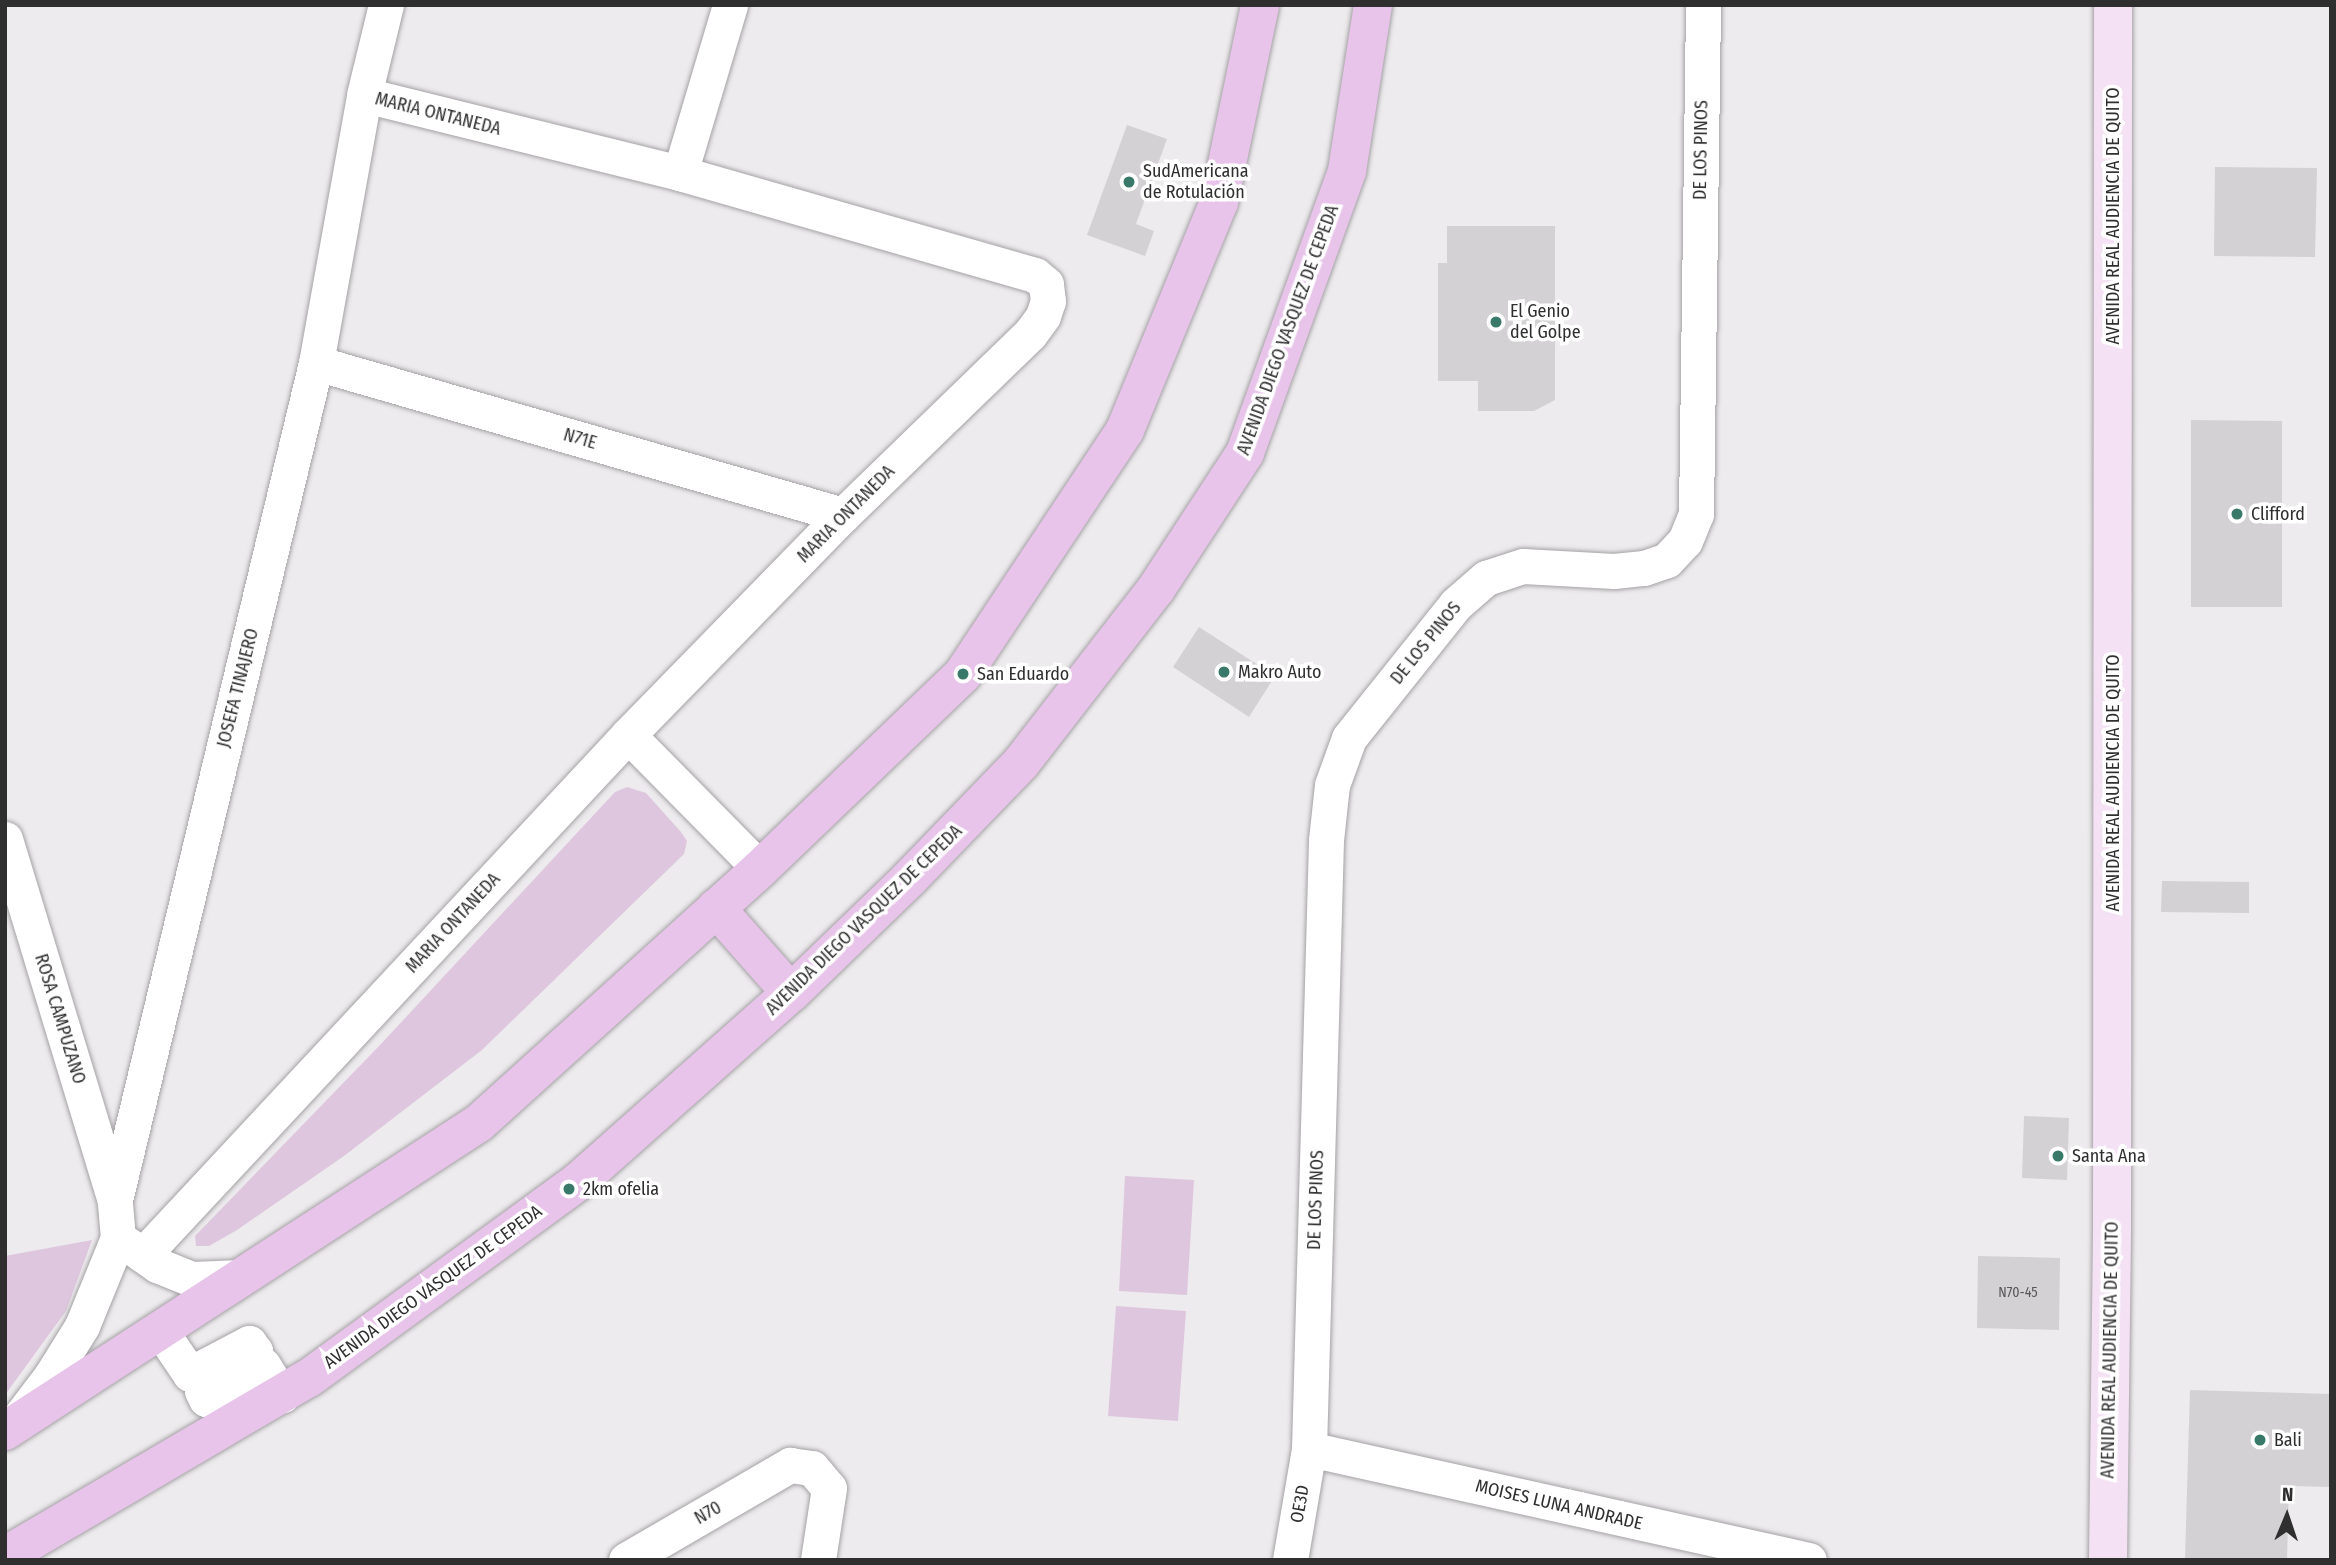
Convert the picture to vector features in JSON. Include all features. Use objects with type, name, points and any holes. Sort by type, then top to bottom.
[{"type":"main road","points":[[8,1429],[478,1123],[760,869],[964,674],[1125,430],[1219,202],[1260,5]]},
{"type":"main road","name":"AVENIDA DIEGO VASQUEZ DE CEPEDA","points":[[5,1556],[282,1395],[579,1181],[791,993],[909,879],[1021,763],[1156,589],[1245,453],[1347,171],[1373,5]]},
{"type":"main road","name":"AVENIDA REAL AUDIENCIA DE QUITO","points":[[2108,1560],[2112,1229],[2113,5]]},
{"type":"main road","points":[[716,908],[791,993]]},
{"type":"street","name":"JOSEFA TINAJERO","points":[[131,1247],[115,1200],[316,363],[364,95],[386,5]]},
{"type":"street","points":[[680,173],[730,5]]},
{"type":"street","name":"DE LOS PINOS","points":[[1309,1449],[1326,840],[1332,785],[1349,738],[1456,604],[1486,578],[1523,566],[1614,571],[1644,568],[1667,560],[1685,541],[1696,514],[1703,5]]},
{"type":"street","name":"MARIA ONTANEDA","points":[[8,1429],[51,1376],[131,1247],[843,515],[1030,334],[1043,316],[1048,301],[1046,284],[1035,275],[680,173],[364,95]]},
{"type":"street","name":"N71E","points":[[316,363],[843,515]]},
{"type":"street","points":[[628,735],[760,869]]},
{"type":"street","name":"ROSA CAMPUZANO","points":[[5,839],[115,1200]]},
{"type":"street","points":[[131,1247],[157,1265],[192,1279],[241,1277]]},
{"type":"street","points":[[160,1330],[190,1374],[249,1343],[255,1351],[202,1391],[206,1399],[263,1365],[282,1395]]},
{"type":"street","name":"MOISES LUNA ANDRADE","points":[[1309,1449],[1712,1550],[1809,1560]]},
{"type":"street","name":"OE3D","points":[[1290,1560],[1309,1449]]},
{"type":"street","name":"N70","points":[[626,1560],[790,1465],[812,1468],[829,1488],[818,1560]]},
{"type":"shaded area","points":[[627,787],[646,793],[681,832],[687,841],[684,854],[482,1050],[344,1156],[237,1230],[209,1246],[196,1246],[195,1236],[381,1044],[615,792]]},
{"type":"shaded area","points":[[1125,1176],[1194,1180],[1187,1295],[1119,1291]]},
{"type":"shaded area","points":[[92,1240],[66,1311],[5,1395],[5,1256]]},
{"type":"shaded area","points":[[1116,1306],[1186,1311],[1178,1421],[1108,1416]]},
{"type":"building","name":"SudAmericana de Rotulación","points":[[1127,125],[1167,139],[1136,224],[1154,231],[1145,256],[1087,235]]},
{"type":"building","points":[[2215,167],[2317,168],[2315,257],[2214,256]]},
{"type":"building","name":"El Genio del Golpe","points":[[1447,226],[1555,226],[1555,400],[1534,411],[1478,411],[1478,381],[1438,381],[1438,263],[1447,263]]},
{"type":"building","name":"Clifford","points":[[2191,420],[2282,421],[2282,607],[2191,607]]},
{"type":"building","name":"Makro Auto","points":[[1199,627],[1275,676],[1249,717],[1173,667]]},
{"type":"building","points":[[2162,881],[2249,882],[2249,913],[2161,912]]},
{"type":"building","points":[[2024,1116],[2069,1118],[2067,1180],[2022,1178]]},
{"type":"building","points":[[1978,1256],[2060,1258],[2059,1330],[1977,1328]]},
{"type":"building","name":"Bali","points":[[2190,1390],[2331,1394],[2331,1487],[2289,1486],[2287,1560],[2185,1558]]},
{"type":"place","name":"SudAmericana de Rotulación","points":[[1129,182]]},
{"type":"place","name":"El Genio del Golpe","points":[[1496,322]]},
{"type":"place","name":"Clifford","points":[[2237,514]]},
{"type":"place","name":"Makro Auto","points":[[1224,672]]},
{"type":"place","name":"San Eduardo","points":[[963,674]]},
{"type":"place","name":"Santa Ana","points":[[2058,1156]]},
{"type":"place","name":"2km ofelia","points":[[569,1189]]},
{"type":"place","name":"Bali","points":[[2260,1440]]}]
